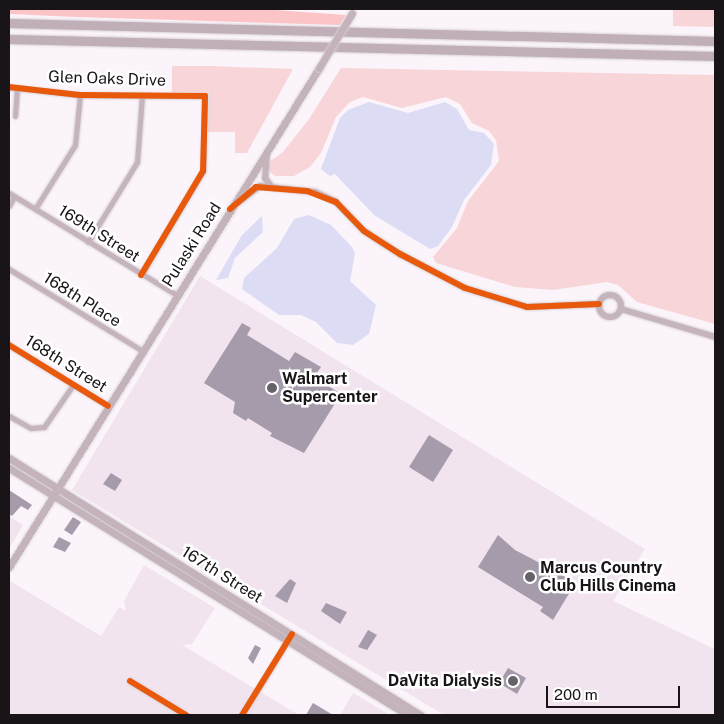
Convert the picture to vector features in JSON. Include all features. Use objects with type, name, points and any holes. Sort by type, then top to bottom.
[{"type":"highway","points":[[9,23],[715,41]]},
{"type":"highway","points":[[9,39],[715,56]]},
{"type":"main road","name":"Pulaski Road","points":[[9,568],[354,11]]},
{"type":"main road","name":"167th Street","points":[[9,458],[421,715]]},
{"type":"main road","name":"167th Street","points":[[9,468],[408,715]]},
{"type":"street","name":"Glen Oaks Drive","points":[[9,87],[80,95],[205,96],[204,171],[141,275]]},
{"type":"street","points":[[15,116],[17,88]]},
{"type":"street","points":[[35,209],[75,145],[80,95]]},
{"type":"street","points":[[88,242],[137,162],[142,96]]},
{"type":"street","points":[[268,150],[265,178],[271,186]]},
{"type":"street","points":[[230,209],[254,188],[271,186],[329,198],[364,231],[428,271],[465,288],[527,307],[599,304]]},
{"type":"street","name":"169th Street","points":[[9,194],[177,295]]},
{"type":"street","points":[[9,206],[14,197]]},
{"type":"street","name":"168th Place","points":[[9,269],[143,351]]},
{"type":"street","points":[[621,309],[608,317],[602,314],[599,304],[602,298],[613,296],[621,309],[715,337]]},
{"type":"street","name":"168th Street","points":[[9,345],[108,406]]},
{"type":"street","points":[[9,416],[31,428],[46,425],[73,385]]},
{"type":"street","points":[[242,715],[292,634]]},
{"type":"street","points":[[130,681],[186,715]]},
{"type":"shaded area","points":[[9,9],[261,9],[346,15],[340,25],[9,14]]},
{"type":"shaded area","points":[[673,9],[715,9],[715,27],[673,26]]},
{"type":"shaded area","points":[[172,66],[293,69],[247,153],[235,153],[235,132],[208,132],[209,93],[172,92]]},
{"type":"shaded area","points":[[341,68],[715,75],[715,324],[637,302],[618,285],[607,282],[553,290],[515,287],[436,263],[433,257],[457,228],[468,201],[499,161],[496,140],[489,131],[472,123],[460,104],[446,97],[402,108],[363,97],[350,102],[336,117],[321,153],[310,167],[294,176],[275,176],[269,171],[269,162],[283,152],[309,119]]},
{"type":"shaded area","points":[[200,276],[645,549],[613,601],[715,649],[715,715],[444,715],[72,490]]},
{"type":"shaded area","points":[[9,516],[23,525],[9,549]]},
{"type":"shaded area","points":[[144,565],[215,608],[192,644],[182,645],[299,715],[9,715],[10,581],[101,636],[119,607],[126,611],[124,601]]},
{"type":"shaded area","points":[[353,693],[390,715],[340,715]]},
{"type":"water","points":[[369,102],[408,113],[445,102],[457,109],[469,130],[484,133],[494,144],[491,165],[464,200],[452,227],[438,246],[430,249],[374,215],[335,174],[330,176],[321,169],[340,118],[348,110]]},
{"type":"water","points":[[309,215],[331,225],[351,246],[355,253],[350,281],[376,305],[369,334],[353,345],[337,343],[316,322],[301,315],[279,315],[242,289],[244,278],[277,248],[294,219]]},
{"type":"water","points":[[262,216],[263,232],[235,258],[228,278],[216,280],[242,235]]},
{"type":"building","name":"Walmart Supercenter","points":[[242,323],[251,328],[247,335],[289,361],[295,352],[321,367],[314,377],[341,394],[304,453],[270,436],[272,433],[248,418],[246,421],[233,413],[235,402],[204,383]]},
{"type":"building","points":[[429,435],[453,450],[433,482],[409,467]]},
{"type":"building","points":[[111,473],[122,480],[115,491],[103,484]]},
{"type":"building","points":[[9,490],[32,505],[28,510],[21,506],[12,516],[9,514]]},
{"type":"building","points":[[73,517],[81,522],[72,535],[64,530]]},
{"type":"building","name":"Marcus Country Club Hills Cinema","points":[[498,535],[515,550],[576,582],[553,620],[540,611],[543,607],[478,567]]},
{"type":"building","points":[[59,537],[71,543],[65,552],[53,547]]},
{"type":"building","points":[[290,579],[296,583],[287,603],[275,596]]},
{"type":"building","points":[[326,603],[347,612],[340,624],[321,611]]},
{"type":"building","points":[[368,630],[377,635],[367,650],[358,647]]},
{"type":"building","points":[[255,645],[261,648],[253,664],[248,658]]},
{"type":"building","name":"DaVita Dialysis","points":[[508,668],[526,678],[517,694],[499,683]]},
{"type":"building","points":[[313,703],[333,715],[306,715]]},
{"type":"cycle path","points":[[9,87],[80,95],[205,96],[203,171],[141,275]]},
{"type":"cycle path","points":[[230,209],[256,187],[307,191],[336,202],[364,231],[400,254],[465,288],[527,307],[599,304]]},
{"type":"cycle path","points":[[9,345],[108,406]]},
{"type":"cycle path","points":[[242,715],[292,634]]},
{"type":"cycle path","points":[[130,681],[186,715]]},
{"type":"place","name":"Walmart Supercenter","points":[[272,388]]},
{"type":"place","name":"Marcus Country Club Hills Cinema","points":[[530,577]]},
{"type":"place","name":"DaVita Dialysis","points":[[513,681]]}]
